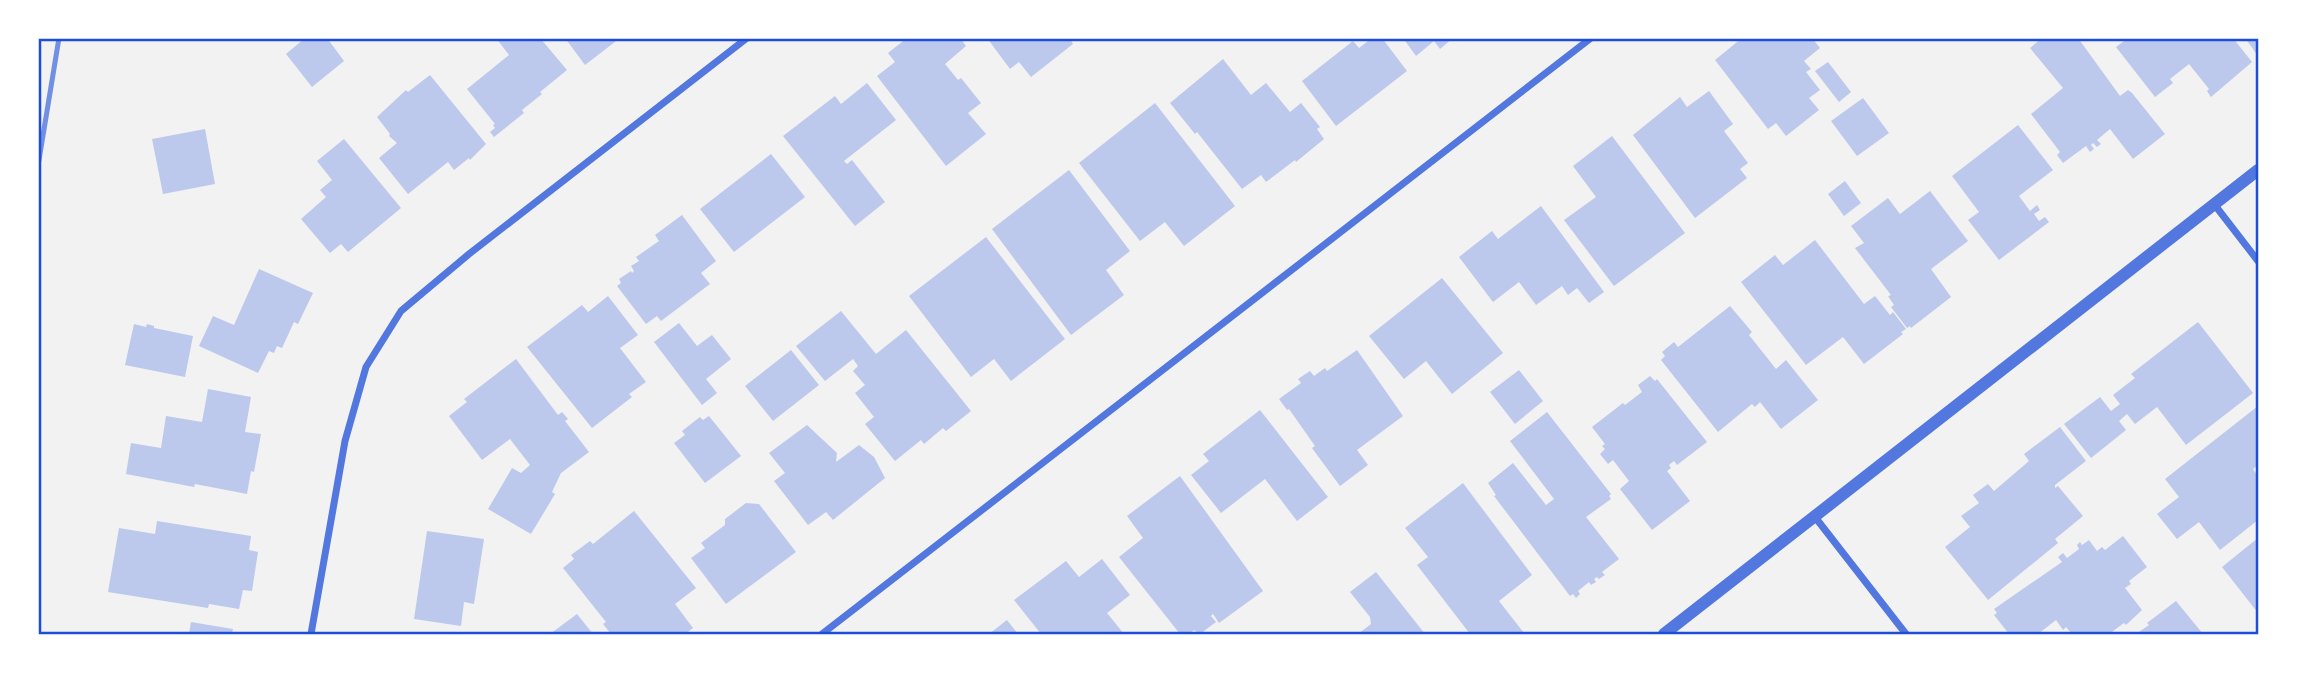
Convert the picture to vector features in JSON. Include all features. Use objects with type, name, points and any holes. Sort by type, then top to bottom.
[{"type":"street","points":[[311,635],[345,441],[366,367],[401,311],[469,254],[747,38]]},
{"type":"street","points":[[822,635],[1591,38]]},
{"type":"street","points":[[1664,635],[2259,170]]},
{"type":"street","points":[[2214,204],[2259,261]]},
{"type":"street","points":[[1815,517],[1906,635]]},
{"type":"building","points":[[305,38],[327,38],[344,61],[312,87],[286,54]]},
{"type":"building","points":[[496,38],[540,38],[567,70],[522,110],[524,113],[494,137],[490,132],[495,128],[495,124],[467,89],[509,55]]},
{"type":"building","points":[[565,38],[620,38],[585,65]]},
{"type":"building","points":[[907,38],[960,38],[966,46],[945,64],[958,80],[961,78],[981,103],[968,113],[986,134],[946,166],[877,76],[895,62],[888,53]]},
{"type":"building","points":[[987,38],[1070,38],[1073,44],[1031,77],[1019,62],[1010,69]]},
{"type":"building","points":[[1372,38],[1382,38],[1407,71],[1336,126],[1302,81],[1353,41],[1359,48]]},
{"type":"building","points":[[1403,38],[1453,38],[1440,49],[1434,41],[1416,56]]},
{"type":"building","points":[[1742,38],[1812,38],[1820,48],[1804,61],[1811,69],[1806,72],[1820,90],[1809,98],[1819,110],[1786,136],[1776,123],[1768,129],[1715,60]]},
{"type":"building","points":[[2042,38],[2078,38],[2120,96],[2128,90],[2132,93],[2165,134],[2133,159],[2110,129],[2097,140],[2101,144],[2097,147],[2093,143],[2091,145],[2094,149],[2090,152],[2086,146],[2063,163],[2057,155],[2060,152],[2031,114],[2063,88],[2030,48]]},
{"type":"building","points":[[2128,38],[2233,38],[2252,62],[2211,97],[2207,91],[2209,89],[2189,64],[2170,79],[2173,83],[2155,97],[2116,47]]},
{"type":"building","points":[[2245,38],[2258,38],[2258,56]]},
{"type":"building","points":[[1223,59],[1251,95],[1266,83],[1290,112],[1301,103],[1320,127],[1317,129],[1324,139],[1266,182],[1261,175],[1242,189],[1170,103]]},
{"type":"building","points":[[1828,62],[1851,92],[1839,102],[1815,71]]},
{"type":"building","points":[[430,75],[486,144],[470,160],[469,158],[454,170],[448,162],[408,194],[379,158],[397,143],[377,117],[406,90],[408,92]]},
{"type":"building","points":[[867,83],[896,120],[844,161],[847,164],[852,160],[885,202],[855,226],[783,136],[835,96],[841,104]]},
{"type":"building","points":[[1709,91],[1733,124],[1724,131],[1748,163],[1740,169],[1747,178],[1695,218],[1633,135],[1680,97],[1687,107]]},
{"type":"building","points":[[1863,98],[1889,133],[1857,156],[1831,121]]},
{"type":"building","points":[[1155,103],[1235,206],[1184,246],[1165,222],[1140,241],[1079,163]]},
{"type":"building","points":[[2018,125],[2053,170],[2019,196],[2030,211],[2037,205],[2040,210],[2034,214],[2039,221],[2045,217],[2049,222],[1999,260],[1968,220],[1979,212],[1952,176]]},
{"type":"building","points":[[205,129],[215,184],[163,194],[152,139]]},
{"type":"building","points":[[1612,136],[1685,233],[1614,286],[1564,220],[1596,197],[1573,166]]},
{"type":"building","points":[[344,139],[401,208],[348,252],[341,244],[330,253],[301,219],[326,197],[320,190],[332,180],[317,161]]},
{"type":"building","points":[[771,154],[805,197],[734,252],[700,209]]},
{"type":"building","points":[[1069,170],[1130,251],[1106,270],[1124,295],[1071,335],[992,229]]},
{"type":"building","points":[[1845,181],[1861,203],[1844,216],[1828,194]]},
{"type":"building","points":[[1930,191],[1968,241],[1931,269],[1951,297],[1911,328],[1907,328],[1891,307],[1894,305],[1888,296],[1891,295],[1855,248],[1864,243],[1851,226],[1888,198],[1900,214]]},
{"type":"building","points":[[1541,206],[1604,292],[1589,303],[1577,288],[1568,295],[1562,286],[1536,305],[1519,282],[1493,302],[1459,257],[1492,231],[1498,239]]},
{"type":"building","points":[[682,215],[716,261],[701,273],[710,284],[661,321],[657,316],[646,324],[617,286],[621,283],[619,279],[631,271],[632,273],[634,271],[631,266],[639,261],[636,257],[659,241],[655,235]]},
{"type":"building","points":[[986,237],[1065,339],[1011,381],[994,359],[971,377],[909,296]]},
{"type":"building","points":[[1815,240],[1864,304],[1875,296],[1890,315],[1893,312],[1906,329],[1864,364],[1843,337],[1806,365],[1741,282],[1775,255],[1783,265]]},
{"type":"building","points":[[259,269],[313,293],[298,324],[294,322],[282,348],[277,346],[274,353],[269,351],[258,373],[199,346],[213,316],[234,325]]},
{"type":"building","points":[[1442,278],[1503,353],[1452,394],[1426,361],[1404,379],[1369,336]]},
{"type":"building","points":[[608,296],[638,335],[620,348],[646,382],[629,394],[632,397],[592,428],[527,347],[582,305],[588,312]]},
{"type":"building","points":[[1730,306],[1752,332],[1749,335],[1776,369],[1786,360],[1818,400],[1781,429],[1760,402],[1755,407],[1752,404],[1718,432],[1661,360],[1665,356],[1662,352],[1674,342],[1678,347]]},
{"type":"building","points":[[841,311],[876,354],[906,330],[971,411],[946,431],[943,428],[924,444],[921,440],[895,461],[865,424],[874,417],[855,393],[865,385],[853,371],[858,366],[853,359],[825,381],[796,346]]},
{"type":"building","points":[[2198,322],[2253,393],[2186,445],[2157,407],[2135,424],[2127,414],[2119,421],[2126,430],[2091,458],[2064,424],[2100,397],[2111,411],[2120,404],[2113,395],[2135,378],[2131,374]]},
{"type":"building","points":[[679,323],[697,346],[712,335],[731,359],[706,379],[717,393],[702,405],[654,342]]},
{"type":"building","points":[[134,324],[146,327],[147,324],[154,328],[193,336],[185,377],[125,365]]},
{"type":"building","points":[[791,350],[819,385],[773,421],[745,386]]},
{"type":"building","points":[[1357,350],[1403,416],[1357,450],[1368,465],[1340,486],[1312,448],[1315,446],[1279,399],[1301,383],[1298,379],[1310,371],[1314,376],[1325,368],[1327,371]]},
{"type":"building","points":[[516,359],[558,415],[562,412],[568,419],[565,421],[589,452],[561,473],[552,492],[555,494],[531,534],[488,509],[512,468],[521,473],[530,465],[510,439],[482,460],[449,416],[467,402],[464,399]]},
{"type":"building","points":[[1519,370],[1543,401],[1515,424],[1490,392]]},
{"type":"building","points":[[1650,376],[1655,381],[1657,379],[1707,442],[1677,465],[1674,461],[1669,465],[1671,468],[1667,471],[1690,501],[1652,530],[1620,489],[1629,481],[1613,460],[1608,464],[1600,454],[1605,449],[1602,446],[1605,444],[1592,427],[1642,392],[1638,385]]},
{"type":"building","points":[[208,389],[251,397],[245,432],[261,434],[247,494],[126,474],[131,443],[161,448],[166,416],[202,422]]},
{"type":"building","points":[[2258,406],[2258,465],[2253,469],[2257,475],[2258,473],[2258,520],[2220,550],[2199,522],[2177,539],[2157,514],[2179,497],[2165,479]]},
{"type":"building","points":[[1260,410],[1328,497],[1297,521],[1265,479],[1221,513],[1191,475],[1209,461],[1203,454]]},
{"type":"building","points":[[1547,412],[1611,494],[1611,499],[1586,517],[1619,559],[1602,572],[1605,575],[1599,579],[1597,577],[1594,579],[1596,582],[1591,585],[1589,582],[1578,591],[1580,594],[1576,598],[1573,594],[1570,596],[1494,496],[1496,495],[1488,483],[1513,463],[1546,505],[1554,499],[1510,441]]},
{"type":"building","points":[[709,416],[741,456],[705,483],[674,443],[685,435],[682,431],[700,417],[703,420]]},
{"type":"building","points":[[807,425],[837,453],[836,462],[859,445],[874,457],[885,478],[833,520],[826,512],[808,525],[774,481],[785,473],[769,453]]},
{"type":"building","points":[[2060,427],[2086,461],[2055,485],[2055,488],[2058,486],[2083,516],[2055,539],[2058,543],[1988,600],[1945,547],[1970,527],[1961,516],[1979,503],[1973,495],[1988,484],[1994,491],[2029,461],[2024,454]]},
{"type":"building","points":[[1180,476],[1263,591],[1219,623],[1213,614],[1211,616],[1216,622],[1200,634],[1194,630],[1189,634],[1180,634],[1119,557],[1143,538],[1127,516]]},
{"type":"building","points":[[1463,483],[1532,575],[1499,601],[1524,633],[1522,634],[1470,634],[1417,565],[1428,557],[1405,528]]},
{"type":"building","points":[[746,503],[759,504],[796,552],[726,604],[691,558],[705,548],[701,543],[725,525],[725,519]]},
{"type":"building","points":[[634,511],[696,588],[675,604],[693,628],[685,634],[611,634],[603,624],[606,622],[563,568],[574,559],[571,555],[590,541],[593,544]]},
{"type":"building","points":[[157,521],[251,536],[249,550],[258,552],[252,591],[243,590],[239,609],[209,604],[208,608],[108,592],[119,528],[155,534]]},
{"type":"building","points":[[427,531],[484,539],[474,604],[464,602],[461,626],[414,619]]},
{"type":"building","points":[[2123,536],[2147,567],[2129,581],[2131,584],[2125,588],[2142,610],[2126,625],[2124,623],[2109,634],[2072,634],[2066,627],[2063,630],[2056,620],[2038,634],[2009,634],[1994,615],[1997,613],[1994,609],[2062,562],[2058,557],[2063,553],[2067,558],[2079,549],[2077,545],[2080,542],[2082,545],[2089,540],[2097,551],[2102,547],[2105,550]]},
{"type":"building","points":[[2258,538],[2258,613],[2222,567]]},
{"type":"building","points":[[1102,559],[1130,595],[1107,613],[1124,634],[1041,634],[1014,600],[1066,561],[1079,577]]},
{"type":"building","points":[[1376,572],[1425,634],[1358,634],[1371,624],[1370,617],[1350,592]]},
{"type":"building","points":[[2176,601],[2203,634],[2136,634],[2149,625],[2147,623]]},
{"type":"building","points":[[577,614],[593,634],[550,634]]},
{"type":"building","points":[[1007,620],[1018,634],[989,634]]},
{"type":"building","points":[[191,622],[233,629],[232,634],[189,634]]},
{"type":"railway","points":[[38,166],[59,38]]}]
